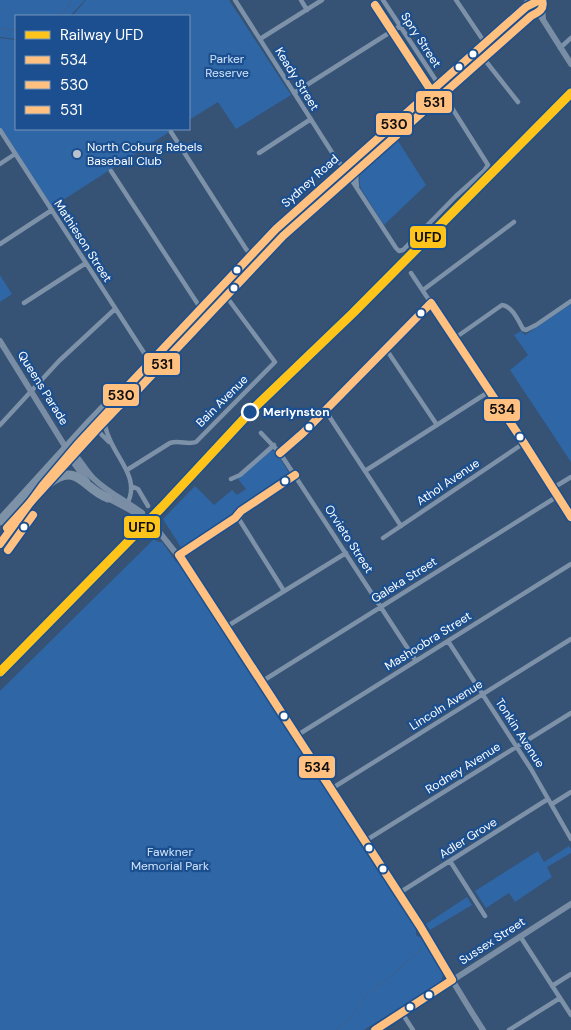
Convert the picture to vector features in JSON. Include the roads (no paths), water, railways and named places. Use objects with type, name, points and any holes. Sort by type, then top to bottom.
[{"type":"highway","name":"Sydney Road","points":[[0,544],[38,492],[112,399],[125,388],[276,229],[476,50],[534,2]]},
{"type":"highway","name":"Sydney Road","points":[[0,522],[116,403],[125,388]]},
{"type":"highway","points":[[38,492],[59,477],[71,475],[79,478],[100,495],[108,498]]},
{"type":"main road","points":[[534,2],[542,8],[544,23]]},
{"type":"main road","points":[[534,2],[544,23],[571,64]]},
{"type":"main road","name":"Queens Parade","points":[[0,341],[69,452]]},
{"type":"main road","points":[[69,452],[89,484],[108,498],[144,514],[179,555],[365,841],[483,1030]]},
{"type":"main road","points":[[69,452],[93,478],[124,504]]},
{"type":"main road","name":"Sussex Street","points":[[374,1030],[571,904]]},
{"type":"street","name":"Keady Street","points":[[235,0],[399,251]]},
{"type":"street","points":[[301,0],[307,10]]},
{"type":"street","points":[[260,39],[322,0]]},
{"type":"street","name":"Spry Street","points":[[383,0],[488,163],[488,168],[456,196],[403,250],[399,251]]},
{"type":"street","points":[[456,0],[485,43]]},
{"type":"street","points":[[294,93],[400,26]]},
{"type":"street","points":[[560,48],[571,38]]},
{"type":"street","points":[[476,50],[518,102]]},
{"type":"street","points":[[259,153],[311,119]]},
{"type":"street","name":"Mathieson Street","points":[[0,130],[150,362]]},
{"type":"street","points":[[171,132],[236,235],[251,255]]},
{"type":"street","points":[[356,187],[357,167],[364,149]]},
{"type":"street","points":[[0,164],[15,154]]},
{"type":"street","points":[[111,172],[200,309]]},
{"type":"street","points":[[332,178],[344,177],[356,187]]},
{"type":"street","points":[[0,244],[52,210]]},
{"type":"street","points":[[423,290],[514,222]]},
{"type":"street","points":[[24,303],[86,263]]},
{"type":"street","points":[[411,273],[571,517]]},
{"type":"street","name":"Bain Avenue","points":[[127,470],[172,442],[191,444],[196,442],[276,362],[220,288]]},
{"type":"street","points":[[454,338],[502,305],[510,309],[523,329],[526,330],[571,301]]},
{"type":"street","points":[[280,453],[303,433],[431,303]]},
{"type":"street","points":[[0,424],[59,361],[115,309]]},
{"type":"street","points":[[386,349],[437,425]]},
{"type":"street","points":[[366,471],[490,391]]},
{"type":"street","points":[[116,403],[105,425],[112,445],[130,476],[131,489],[124,504]]},
{"type":"street","points":[[325,410],[401,526]]},
{"type":"street","points":[[92,428],[97,430],[112,445]]},
{"type":"street","name":"Orvieto Street","points":[[261,433],[280,453],[416,661]]},
{"type":"street","name":"Athol Avenue","points":[[383,538],[524,443]]},
{"type":"street","points":[[231,479],[240,475],[274,445]]},
{"type":"street","points":[[179,555],[295,476]]},
{"type":"street","points":[[553,488],[571,477]]},
{"type":"street","points":[[131,489],[137,488],[148,506]]},
{"type":"street","name":"Galeka Street","points":[[261,682],[558,496]]},
{"type":"street","points":[[236,516],[284,591]]},
{"type":"street","points":[[226,627],[346,552]]},
{"type":"street","name":"Mashoobra Street","points":[[296,736],[571,564]]},
{"type":"street","name":"Lincoln Avenue","points":[[331,789],[571,639]]},
{"type":"street","name":"Tonkin Avenue","points":[[448,641],[552,804],[571,839]]},
{"type":"street","name":"Rodney Avenue","points":[[365,841],[571,713]]},
{"type":"street","points":[[552,804],[571,792]]},
{"type":"street","name":"Adler Grove","points":[[398,893],[548,799]]},
{"type":"street","points":[[450,861],[485,916]]},
{"type":"street","points":[[520,936],[571,1015]]},
{"type":"street","points":[[552,986],[571,974]]},
{"type":"street","points":[[509,1030],[560,998]]},
{"type":"street","points":[[402,1013],[413,1030]]},
{"type":"waterway","points":[[60,15],[68,7],[71,0]]},
{"type":"waterway","points":[[0,27],[15,30]]},
{"type":"waterway","points":[[336,1030],[348,1019],[374,988],[419,952],[422,946]]},
{"type":"rail line","name":"UFD","points":[[0,672],[162,507],[252,410],[353,313],[571,93]]},
{"type":"place","name":"North Coburg Rebels Baseball Club","points":[[77,154]]},
{"type":"place","name":"Merlynston","points":[[250,412]]},
{"type":"park label","name":"Parker Reserve","points":[[227,66]]},
{"type":"park label","name":"Fawkner Memorial Park","points":[[170,859]]}]
